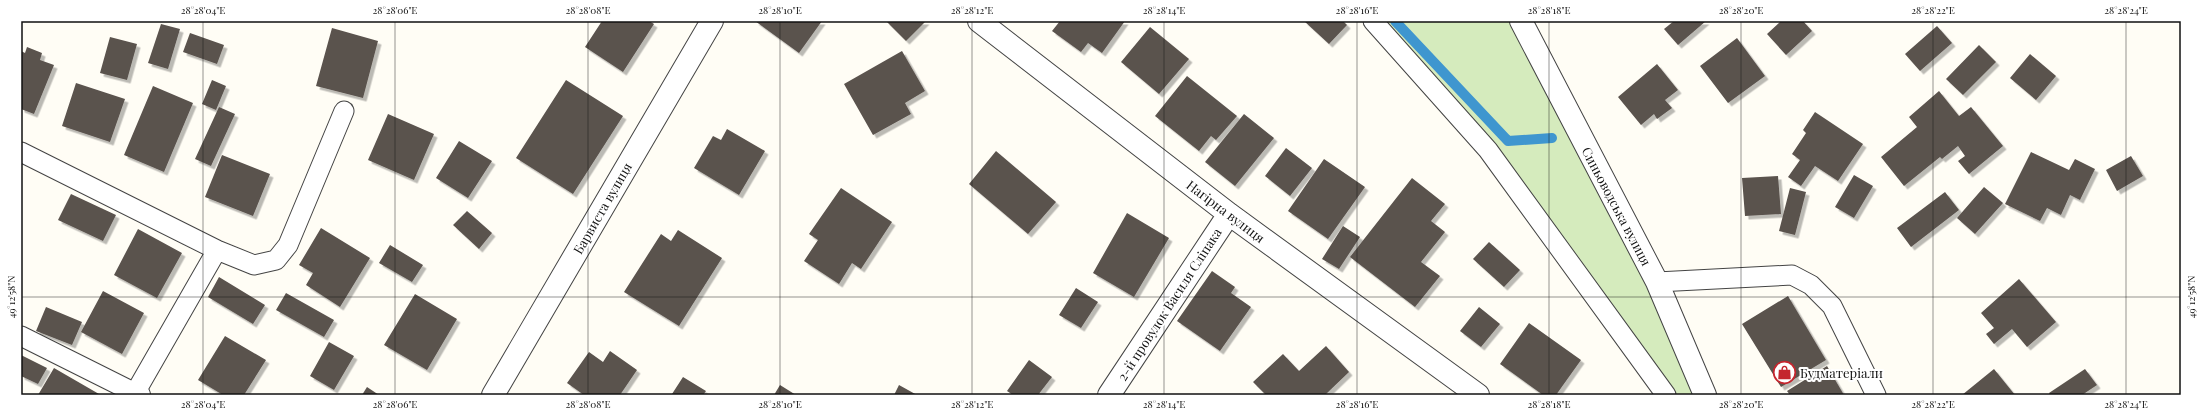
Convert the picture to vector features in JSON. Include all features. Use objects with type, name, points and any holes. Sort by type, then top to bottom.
[{"type":"street","name":"Барвиста вулиця","points":[[493,395],[712,21]]},
{"type":"street","name":"Нагірна вулиця","points":[[979,21],[1229,214],[1478,395]]},
{"type":"street","name":"Синьоводська вулиця","points":[[1521,21],[1657,282],[1706,395]]},
{"type":"street","name":"2-й провулок Василя Сліпака","points":[[1109,395],[1229,214]]},
{"type":"lane","points":[[1373,21],[1488,150],[1666,395]]},
{"type":"lane","points":[[21,152],[217,250],[254,264],[276,260],[288,246],[344,111]]},
{"type":"lane","points":[[21,336],[136,394],[217,250]]},
{"type":"lane","points":[[1657,282],[1792,275],[1811,285],[1832,306],[1876,395]]},
{"type":"green space","points":[[1373,21],[1521,21],[1705,395],[1666,395],[1488,150]]},
{"type":"building","points":[[602,21],[649,21],[654,24],[623,72],[585,47]]},
{"type":"building","points":[[755,21],[822,21],[799,53]]},
{"type":"building","points":[[886,21],[926,21],[906,41]]},
{"type":"building","points":[[1060,21],[1125,21],[1102,53],[1088,43],[1081,52],[1052,31]]},
{"type":"building","points":[[1304,21],[1343,21],[1347,25],[1329,44]]},
{"type":"building","points":[[1674,21],[1706,21],[1678,45],[1664,29]]},
{"type":"building","points":[[1781,21],[1803,21],[1812,31],[1786,55],[1767,34]]},
{"type":"building","points":[[161,24],[180,29],[168,69],[148,63]]},
{"type":"building","points":[[1937,26],[1952,43],[1920,71],[1905,54]]},
{"type":"building","points":[[1150,27],[1189,59],[1159,94],[1121,62]]},
{"type":"building","points":[[332,28],[378,41],[363,98],[316,86]]},
{"type":"building","points":[[190,33],[224,45],[217,64],[183,52]]},
{"type":"building","points":[[110,37],[137,44],[127,80],[100,73]]},
{"type":"building","points":[[1737,38],[1765,76],[1728,103],[1700,66]]},
{"type":"building","points":[[1979,45],[1996,62],[1963,95],[1946,79]]},
{"type":"building","points":[[27,47],[42,53],[40,60],[54,65],[34,114],[21,109],[21,51],[25,53]]},
{"type":"building","points":[[902,51],[925,91],[905,103],[911,114],[873,135],[844,84]]},
{"type":"building","points":[[2030,54],[2056,76],[2036,100],[2010,78]]},
{"type":"building","points":[[1657,64],[1678,90],[1665,100],[1672,108],[1657,119],[1654,114],[1641,125],[1618,97]]},
{"type":"building","points":[[1187,76],[1237,116],[1216,140],[1211,136],[1199,151],[1155,116]]},
{"type":"building","points":[[212,80],[226,86],[216,110],[202,104]]},
{"type":"building","points":[[566,80],[623,116],[573,194],[516,158]]},
{"type":"building","points":[[76,83],[125,99],[110,142],[62,126]]},
{"type":"building","points":[[153,86],[193,103],[164,172],[124,155]]},
{"type":"building","points":[[1939,91],[1959,116],[1971,107],[2003,146],[1969,174],[1958,161],[1965,156],[1958,146],[1942,159],[1940,157],[1904,186],[1881,157],[1917,127],[1909,117]]},
{"type":"building","points":[[219,107],[235,114],[211,166],[195,159]]},
{"type":"building","points":[[1815,112],[1863,144],[1838,181],[1815,166],[1801,186],[1788,177],[1800,160],[1792,154],[1806,133],[1803,130]]},
{"type":"building","points":[[388,114],[434,134],[414,180],[368,160]]},
{"type":"building","points":[[1244,114],[1274,138],[1235,186],[1205,162]]},
{"type":"building","points":[[727,129],[765,151],[739,195],[694,168],[713,136],[721,140]]},
{"type":"building","points":[[459,141],[492,161],[468,198],[436,178]]},
{"type":"building","points":[[1286,148],[1312,168],[1290,196],[1265,176]]},
{"type":"building","points":[[996,151],[1056,202],[1028,234],[969,184]]},
{"type":"building","points":[[2031,152],[2069,170],[2075,159],[2095,169],[2080,200],[2070,195],[2061,215],[2047,208],[2040,221],[2005,204]]},
{"type":"building","points":[[222,155],[270,174],[253,216],[205,197]]},
{"type":"building","points":[[2131,156],[2143,176],[2117,191],[2106,170]]},
{"type":"building","points":[[1324,159],[1365,187],[1328,239],[1288,211]]},
{"type":"building","points":[[1854,175],[1873,186],[1854,218],[1835,207]]},
{"type":"building","points":[[1778,176],[1781,214],[1745,216],[1742,178]]},
{"type":"building","points":[[1412,178],[1445,204],[1431,221],[1445,232],[1421,262],[1440,276],[1415,307],[1350,257]]},
{"type":"building","points":[[1984,187],[2003,203],[1975,234],[1957,218]]},
{"type":"building","points":[[841,188],[892,222],[861,269],[852,263],[839,284],[804,261],[818,240],[809,234]]},
{"type":"building","points":[[1790,188],[1806,192],[1795,235],[1779,231]]},
{"type":"building","points":[[1945,192],[1959,210],[1911,247],[1897,228]]},
{"type":"building","points":[[71,194],[116,215],[103,241],[58,220]]},
{"type":"building","points":[[467,211],[492,233],[479,249],[453,225]]},
{"type":"building","points":[[1127,213],[1169,238],[1134,297],[1093,273]]},
{"type":"building","points":[[1343,226],[1360,237],[1339,269],[1322,259]]},
{"type":"building","points":[[321,228],[370,258],[340,307],[306,285],[313,273],[299,265]]},
{"type":"building","points":[[138,229],[182,253],[157,298],[114,275]]},
{"type":"building","points":[[678,230],[722,258],[679,326],[624,292],[661,234],[671,241]]},
{"type":"building","points":[[1489,242],[1520,270],[1504,287],[1473,259]]},
{"type":"building","points":[[390,245],[423,265],[412,282],[379,263]]},
{"type":"building","points":[[1212,271],[1235,287],[1231,293],[1251,307],[1220,351],[1177,321]]},
{"type":"building","points":[[219,277],[265,305],[253,324],[208,297]]},
{"type":"building","points":[[2019,279],[2056,322],[2027,347],[2012,329],[1994,344],[1986,334],[1994,328],[1981,313]]},
{"type":"building","points":[[1076,288],[1098,302],[1081,328],[1059,315]]},
{"type":"building","points":[[103,291],[144,313],[122,354],[81,332]]},
{"type":"building","points":[[286,293],[334,320],[324,337],[276,310]]},
{"type":"building","points":[[415,294],[457,319],[427,370],[384,345]]},
{"type":"building","points":[[1788,296],[1826,360],[1781,387],[1742,324]]},
{"type":"building","points":[[46,307],[82,322],[72,345],[36,331]]},
{"type":"building","points":[[1479,307],[1500,324],[1481,347],[1460,331]]},
{"type":"building","points":[[1529,323],[1581,360],[1556,395],[1543,395],[1500,364]]},
{"type":"building","points":[[225,336],[266,360],[244,395],[223,395],[198,380]]},
{"type":"building","points":[[329,342],[354,356],[334,390],[310,376]]},
{"type":"building","points":[[1326,346],[1349,372],[1325,395],[1266,395],[1253,382],[1283,354],[1299,371]]},
{"type":"building","points":[[610,351],[637,370],[620,395],[584,395],[567,383],[589,352],[603,362]]},
{"type":"building","points":[[21,355],[47,368],[38,384],[21,376]]},
{"type":"building","points":[[1029,360],[1052,377],[1038,395],[1013,395],[1007,391]]},
{"type":"building","points":[[1827,366],[1844,395],[1790,395],[1787,391]]},
{"type":"building","points":[[54,368],[99,394],[38,395]]},
{"type":"building","points":[[1994,369],[2015,395],[1962,395]]},
{"type":"building","points":[[2085,369],[2097,385],[2082,395],[2050,395],[2049,393]]},
{"type":"building","points":[[683,377],[706,391],[703,395],[672,394]]},
{"type":"building","points":[[780,385],[796,395],[774,395]]},
{"type":"building","points":[[899,385],[917,395],[894,395]]},
{"type":"building","points":[[367,387],[379,395],[362,395]]},
{"type":"waterway","points":[[1395,21],[1508,141],[1552,138]]},
{"type":"place","name":"Будматеріали","points":[[1785,372]]}]
